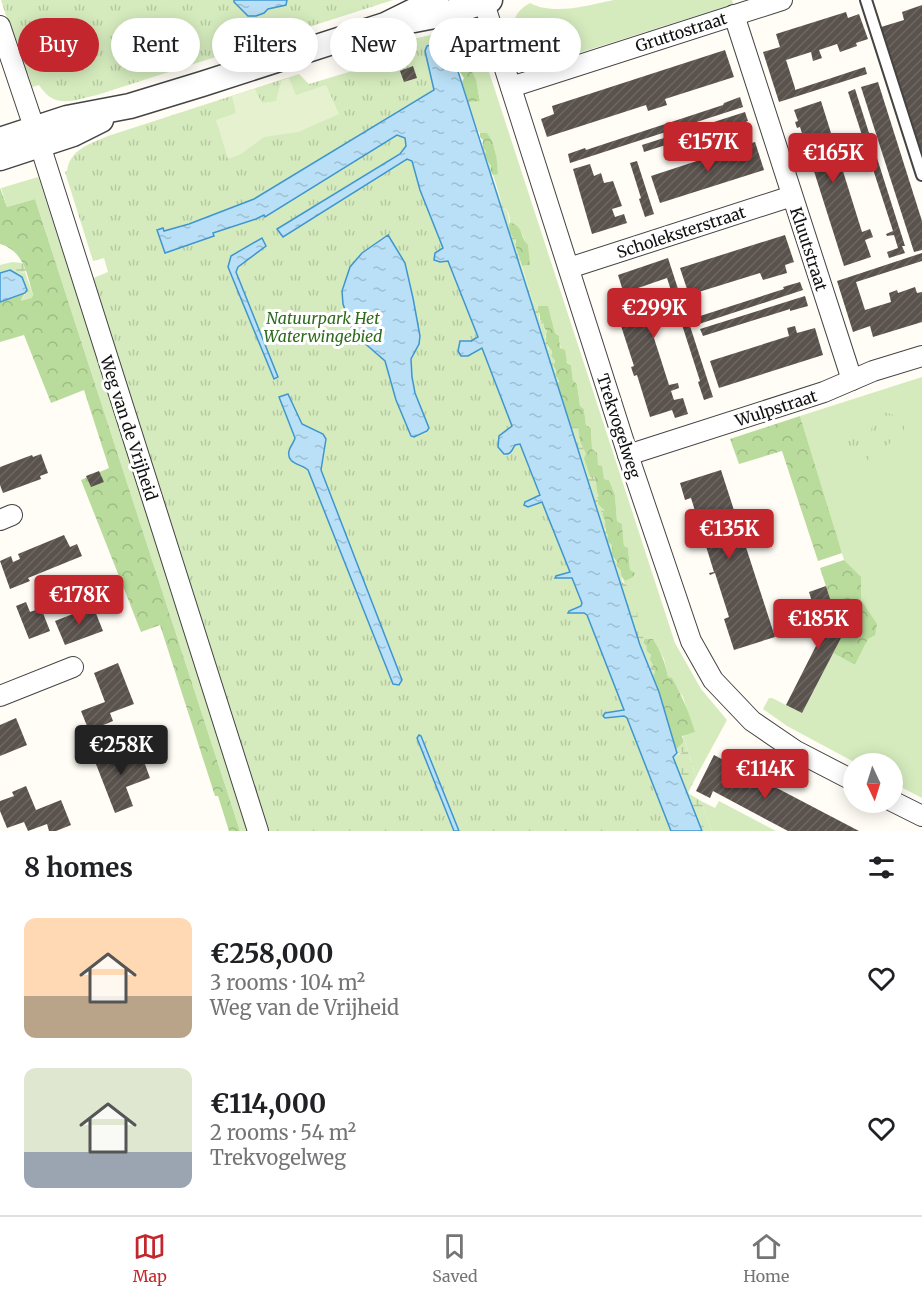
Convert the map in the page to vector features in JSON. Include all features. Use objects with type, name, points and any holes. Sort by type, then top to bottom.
[{"type":"street","points":[[399,18],[436,0]]},
{"type":"street","name":"Gruttostraat","points":[[511,87],[782,0]]},
{"type":"street","points":[[417,19],[445,14],[485,1]]},
{"type":"street","name":"Trekvogelweg","points":[[485,1],[628,455],[691,641],[713,680],[733,704],[760,727],[796,751],[843,775]]},
{"type":"street","name":"Kluutstraat","points":[[734,15],[852,380]]},
{"type":"street","name":"Weg van de Vrijheid","points":[[0,26],[258,831]]},
{"type":"street","points":[[0,140],[73,134],[130,106],[330,42]]},
{"type":"street","points":[[0,159],[37,137]]},
{"type":"street","name":"Scholeksterstraat","points":[[569,268],[792,196]]},
{"type":"street","name":"Wulpstraat","points":[[628,455],[824,392],[873,371],[922,356]]},
{"type":"street","points":[[0,696],[73,667]]},
{"type":"street","points":[[903,806],[922,816]]},
{"type":"lane","points":[[866,0],[922,175]]},
{"type":"green space","points":[[1,0],[393,0],[337,18],[330,18],[330,20],[318,24],[318,18],[212,18],[212,58],[200,62],[200,18],[111,18],[111,72],[169,72],[72,101],[51,98],[39,85],[32,87],[28,73],[24,72],[99,72],[99,18],[18,18],[18,52]]},
{"type":"green space","points":[[614,0],[732,0],[735,9],[727,6],[581,52],[581,18],[515,18],[519,11],[530,3],[550,9],[583,7]]},
{"type":"green space","points":[[429,35],[429,44],[417,46],[417,38]]},
{"type":"green space","name":"Natuurpark Het Waterwingebied","points":[[429,36],[429,72],[459,72],[674,755],[703,831],[268,831],[91,279],[108,272],[104,258],[93,261],[65,172],[77,152],[108,136],[299,74],[309,84],[349,72],[417,72],[417,38]]},
{"type":"green space","points":[[460,72],[472,72],[480,101],[468,102],[462,82],[464,78]]},
{"type":"green space","points":[[472,72],[489,72],[675,643],[701,689],[727,720],[696,777],[683,735],[694,732],[683,697],[668,677],[664,659],[653,639],[644,639],[639,633],[622,578],[625,581],[630,571],[622,524],[617,521],[615,495],[609,480],[604,479],[592,449],[591,428],[586,425],[577,384],[573,382],[571,365],[563,356],[559,336],[555,333],[548,307],[538,306],[532,299],[522,266],[530,265],[524,240],[519,230],[510,222],[493,175],[498,173],[495,149],[487,133],[478,131],[468,102],[480,100]]},
{"type":"green space","points":[[289,78],[296,95],[326,85],[339,114],[298,132],[264,137],[241,154],[228,159],[216,120],[236,113],[232,96],[255,89],[262,103],[276,101],[281,81]]},
{"type":"green space","points":[[480,133],[487,133],[492,142],[498,174],[493,175],[490,171],[491,166],[484,154]]},
{"type":"green space","points":[[491,175],[508,215],[510,232],[516,239],[515,245],[532,299],[538,306],[539,319],[544,323],[547,331],[545,337],[555,361],[553,366],[559,381],[557,385]]},
{"type":"green space","points":[[38,177],[249,831],[240,831],[35,199],[7,207],[1,188]]},
{"type":"green space","points":[[0,188],[7,207],[35,199],[240,831],[229,831],[218,796],[215,796],[160,625],[141,632],[81,480],[109,468],[84,390],[51,403],[24,335],[0,342],[0,302],[25,293],[21,300],[33,295],[23,264],[14,252],[0,244]]},
{"type":"green space","points":[[510,222],[518,227],[528,245],[530,265],[522,266],[515,245],[516,240],[510,232]]},
{"type":"green space","points":[[12,262],[23,263],[26,271],[19,274],[25,272],[32,298],[21,301],[27,290],[10,270],[0,273],[0,265]]},
{"type":"green space","points":[[538,306],[548,306],[555,333],[559,336],[560,348],[565,350],[567,363],[571,365],[580,406],[584,409],[586,425],[591,428],[592,449],[597,453],[598,465],[602,466],[604,479],[609,480],[615,495],[617,521],[622,524],[630,570],[635,573],[633,577],[625,581],[616,566],[617,562],[612,556],[611,545],[607,541],[602,514],[604,510],[598,506],[596,490],[584,464],[577,427],[571,427],[557,385],[559,381],[553,366],[555,361],[546,342],[547,331],[540,320]]},
{"type":"green space","points":[[922,377],[922,798],[903,788],[903,753],[843,753],[843,756],[787,726],[763,709],[769,698],[772,698],[802,713],[833,653],[855,665],[868,639],[861,600],[860,577],[844,560],[800,416]]},
{"type":"green space","points":[[881,412],[892,414],[904,425],[904,435],[885,447],[876,445],[866,462],[854,464],[845,457],[843,446],[853,435],[865,437],[870,435],[874,418]]},
{"type":"green space","points":[[800,416],[842,553],[818,561],[782,451],[739,464],[730,439]]},
{"type":"green space","points":[[571,427],[578,427],[590,477],[594,476],[595,479],[599,496],[597,503],[604,510],[602,514],[608,535],[607,541]]},
{"type":"green space","points":[[607,541],[612,545],[612,556]]},
{"type":"green space","points":[[612,558],[617,562],[616,566],[621,571],[622,582],[629,587],[632,609],[637,612],[639,628],[644,638],[643,643],[651,655],[650,659],[655,672],[653,676],[640,645]]},
{"type":"green space","points":[[844,560],[861,577],[861,600],[877,624],[875,635],[868,639],[855,665],[833,653],[842,635],[820,568]]},
{"type":"green space","points":[[644,639],[653,639],[656,644],[668,677],[672,678],[679,691],[695,732],[682,736],[684,742],[678,749],[676,749],[653,676],[653,665],[649,659],[651,655],[643,643]]},
{"type":"green space","points":[[683,735],[696,777],[688,793],[701,801],[712,831],[702,831],[673,757],[683,752],[677,753],[676,749],[683,743]]},
{"type":"green space","points":[[701,801],[715,808],[719,801],[776,831],[712,831]]},
{"type":"water","points":[[234,0],[287,0],[286,5],[268,9],[256,16],[248,16]]},
{"type":"water","points":[[429,45],[429,68],[425,51]]},
{"type":"water","points":[[430,72],[458,72],[640,645],[659,692],[677,753],[673,757],[702,831],[671,831],[627,718],[624,716],[605,718],[603,716],[605,713],[624,710],[587,615],[568,613],[581,606],[582,603],[572,578],[555,578],[570,572],[542,502],[528,507],[524,505],[525,502],[540,495],[520,444],[515,445],[508,454],[504,454],[498,447],[499,436],[512,426],[482,348],[468,356],[461,356],[458,351],[460,341],[471,341],[478,337],[448,261],[434,260],[435,253],[443,248],[420,190],[412,161],[407,159],[283,237],[277,229],[400,154],[406,146],[405,138],[397,135],[265,217],[264,215],[213,233],[214,236],[165,253],[157,230],[163,228],[164,231],[189,224],[254,199],[434,90]]},
{"type":"water","points":[[388,235],[405,263],[420,336],[419,344],[411,359],[412,377],[415,393],[429,428],[414,437],[411,436],[396,400],[385,361],[352,329],[343,304],[342,291],[350,267],[362,253]]},
{"type":"water","points":[[262,238],[266,246],[238,267],[236,272],[278,377],[274,379],[228,267],[231,256]]},
{"type":"water","points":[[10,270],[22,277],[27,290],[25,293],[0,302],[0,273]]},
{"type":"water","points":[[288,394],[302,424],[323,434],[326,439],[321,470],[402,680],[399,685],[393,684],[308,470],[290,459],[289,451],[295,438],[279,397]]},
{"type":"water","points":[[419,735],[459,831],[454,831],[417,738]]},
{"type":"building","points":[[922,5],[922,156],[881,27],[904,20],[902,12]]},
{"type":"building","points":[[846,12],[848,18],[859,14],[868,39],[840,52],[837,44],[819,50],[822,58],[813,61],[811,52],[786,60],[795,90],[865,67],[867,74],[779,102],[763,52],[780,47],[776,34]]},
{"type":"building","points":[[725,50],[734,77],[665,99],[667,105],[648,111],[646,105],[547,137],[541,119],[554,114],[552,106]]},
{"type":"building","points":[[400,72],[415,72],[417,78],[404,82]]},
{"type":"building","points":[[878,82],[922,221],[922,250],[914,252],[861,87]]},
{"type":"building","points":[[855,89],[905,246],[902,246],[905,253],[889,258],[887,252],[898,248],[894,235],[887,236],[886,234],[893,231],[848,92]]},
{"type":"building","points":[[740,97],[743,107],[570,163],[568,154],[723,105]]},
{"type":"building","points":[[821,101],[862,232],[870,229],[873,237],[865,240],[871,257],[844,266],[800,127],[797,128],[795,122],[798,121],[794,110]]},
{"type":"building","points":[[745,112],[748,121],[732,127],[731,124],[644,152],[642,145]]},
{"type":"building","points":[[755,142],[764,170],[660,203],[651,176]]},
{"type":"building","points":[[637,161],[654,214],[645,217],[630,163]]},
{"type":"building","points":[[590,164],[594,176],[601,173],[604,183],[613,181],[622,206],[612,209],[615,217],[624,214],[627,223],[592,234],[573,169]]},
{"type":"building","points":[[785,235],[794,262],[785,265],[787,273],[763,280],[760,273],[689,295],[680,268]]},
{"type":"building","points":[[922,253],[922,261],[856,282],[865,310],[891,302],[889,293],[897,290],[898,293],[915,287],[917,293],[922,292],[922,322],[873,337],[870,326],[853,332],[837,281]]},
{"type":"building","points":[[668,258],[713,397],[704,400],[667,278],[638,288],[669,385],[678,383],[679,388],[671,391],[674,400],[683,398],[688,414],[675,418],[672,410],[650,417],[637,375],[634,376],[631,367],[634,366],[611,295],[623,291],[618,275]]},
{"type":"building","points":[[800,282],[803,290],[699,324],[697,317]]},
{"type":"building","points":[[805,296],[808,306],[790,311],[790,309],[703,336],[700,329]]},
{"type":"building","points":[[795,326],[797,333],[815,328],[823,355],[719,388],[710,361],[789,336],[787,328]]},
{"type":"building","points":[[41,454],[48,473],[40,476],[41,479],[3,493],[0,485],[0,467]]},
{"type":"building","points":[[721,470],[775,637],[734,650],[724,619],[729,617],[715,573],[710,575],[709,573],[714,572],[691,498],[685,500],[680,483]]},
{"type":"building","points":[[99,471],[104,482],[91,487],[86,476]]},
{"type":"building","points":[[64,535],[70,547],[77,544],[82,556],[28,578],[30,581],[10,589],[0,561],[11,556],[13,562],[20,559],[18,554]]},
{"type":"building","points":[[826,586],[842,636],[802,713],[786,705],[822,634],[809,592]]},
{"type":"building","points":[[26,602],[30,612],[41,608],[50,631],[29,639],[16,606]]},
{"type":"building","points":[[93,606],[103,631],[65,645],[55,621]]},
{"type":"building","points":[[118,663],[134,704],[110,713],[113,721],[89,731],[81,711],[105,702],[94,673]]},
{"type":"building","points":[[16,718],[27,745],[0,756],[0,725]]},
{"type":"building","points":[[127,747],[132,760],[142,756],[150,778],[126,787],[133,806],[115,813],[94,759]]},
{"type":"building","points":[[714,755],[859,831],[788,831],[713,791],[710,798],[696,791]]},
{"type":"building","points":[[26,786],[36,810],[61,800],[71,825],[56,831],[49,831],[47,824],[28,831],[24,822],[7,828],[0,811],[0,801],[14,796],[12,792]]}]
